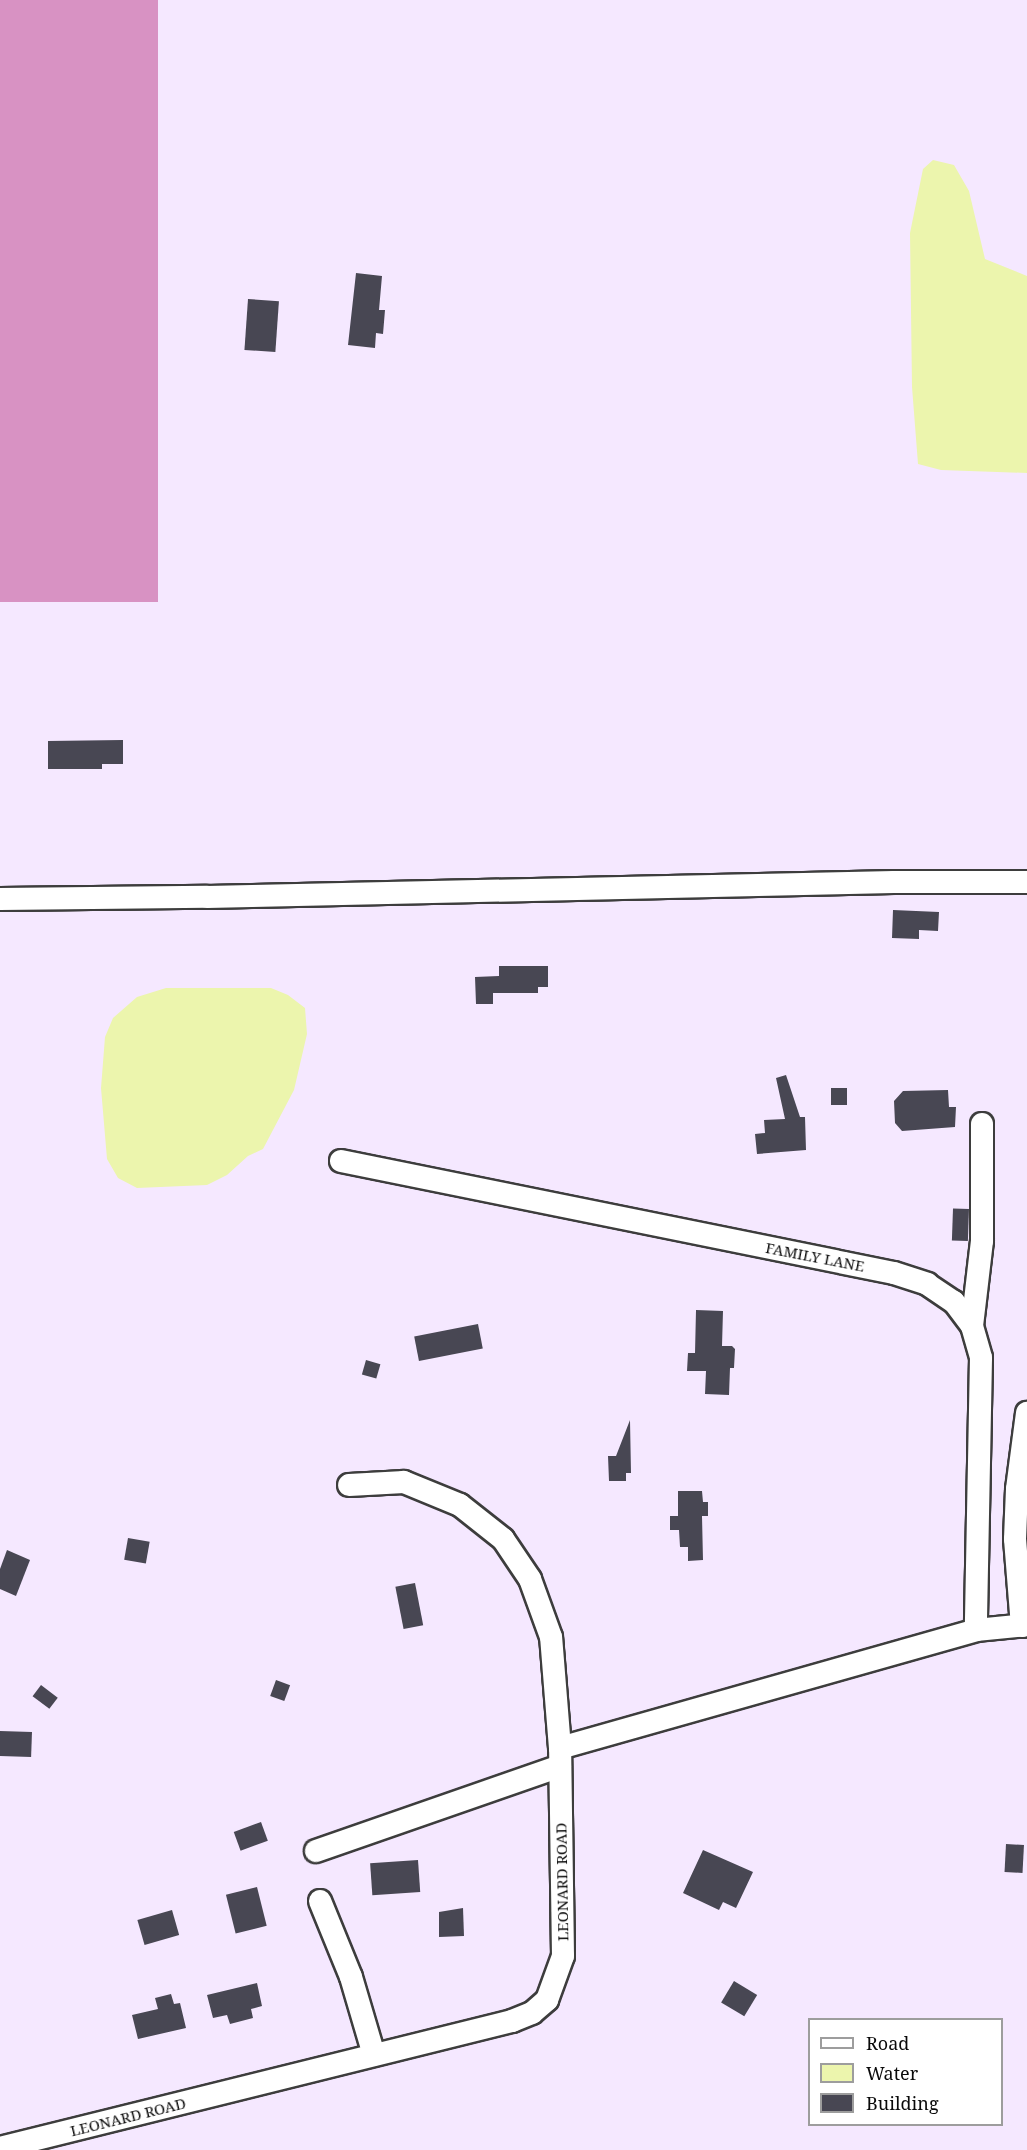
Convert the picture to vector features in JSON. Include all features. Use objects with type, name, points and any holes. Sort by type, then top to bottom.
[{"type":"street","points":[[0,899],[207,897],[894,882],[1027,882]]},
{"type":"street","points":[[972,1326],[982,1241],[982,1124]]},
{"type":"street","name":"FAMILY LANE","points":[[341,1161],[894,1273],[927,1284],[954,1302],[972,1326],[981,1358],[976,1630]]},
{"type":"street","points":[[316,1851],[560,1757],[976,1630],[1025,1625],[1015,1539],[1017,1489],[1027,1413]]},
{"type":"street","name":"LEONARD ROAD","points":[[0,2148],[512,2021],[532,2013],[546,2000],[563,1956],[560,1757],[550,1637],[530,1580],[503,1539],[460,1505],[404,1482],[349,1485]]},
{"type":"street","points":[[320,1901],[351,1977],[374,2055]]},
{"type":"shaded area","points":[[0,0],[158,0],[158,602],[0,602]]},
{"type":"water","points":[[933,160],[954,165],[969,191],[985,259],[1027,276],[1027,473],[941,470],[918,464],[912,387],[910,233],[923,169]]},
{"type":"water","points":[[166,988],[271,988],[288,995],[305,1008],[307,1034],[294,1090],[263,1149],[248,1156],[227,1175],[207,1185],[137,1188],[118,1178],[107,1159],[101,1088],[105,1037],[113,1018],[137,997]]},
{"type":"building","points":[[356,273],[382,276],[379,310],[385,310],[383,334],[376,333],[375,348],[348,345]]},
{"type":"building","points":[[248,299],[279,301],[275,352],[244,350]]},
{"type":"building","points":[[123,740],[123,764],[102,764],[102,769],[48,769],[48,741]]},
{"type":"building","points":[[893,910],[939,912],[938,931],[919,930],[919,939],[892,938]]},
{"type":"building","points":[[499,966],[548,966],[548,987],[538,987],[538,993],[493,993],[493,1004],[476,1004],[475,977],[499,976]]},
{"type":"building","points":[[786,1075],[800,1117],[805,1117],[806,1150],[757,1154],[755,1134],[765,1133],[764,1120],[785,1119],[776,1078]]},
{"type":"building","points":[[831,1088],[847,1088],[847,1105],[831,1105]]},
{"type":"building","points":[[948,1090],[949,1107],[956,1107],[955,1127],[902,1131],[895,1123],[894,1101],[903,1091]]},
{"type":"building","points":[[953,1208],[969,1209],[968,1241],[952,1240]]},
{"type":"building","points":[[696,1310],[723,1311],[722,1346],[732,1346],[735,1349],[734,1368],[730,1368],[729,1395],[705,1394],[706,1371],[687,1371],[688,1353],[695,1353]]},
{"type":"building","points":[[478,1324],[483,1349],[419,1361],[414,1336]]},
{"type":"building","points":[[366,1360],[380,1364],[376,1379],[362,1374]]},
{"type":"building","points":[[630,1420],[631,1473],[626,1473],[626,1481],[609,1481],[608,1456],[616,1456]]},
{"type":"building","points":[[678,1491],[702,1491],[703,1502],[708,1502],[708,1516],[702,1516],[703,1560],[688,1561],[688,1547],[680,1547],[679,1530],[670,1530],[670,1516],[678,1516]]},
{"type":"building","points":[[128,1538],[150,1542],[146,1563],[124,1560]]},
{"type":"building","points":[[7,1550],[30,1560],[16,1596],[0,1589],[0,1569]]},
{"type":"building","points":[[415,1583],[423,1625],[404,1629],[395,1587]]},
{"type":"building","points":[[276,1680],[290,1685],[284,1701],[270,1696]]},
{"type":"building","points":[[41,1685],[58,1698],[49,1709],[33,1696]]},
{"type":"building","points":[[0,1731],[32,1732],[31,1757],[0,1756]]},
{"type":"building","points":[[261,1822],[268,1841],[241,1851],[234,1832]]},
{"type":"building","points":[[1006,1844],[1024,1845],[1023,1873],[1005,1872]]},
{"type":"building","points":[[703,1850],[753,1872],[736,1908],[723,1902],[719,1910],[683,1893]]},
{"type":"building","points":[[418,1860],[420,1892],[372,1895],[370,1863]]},
{"type":"building","points":[[257,1887],[267,1926],[236,1934],[226,1895]]},
{"type":"building","points":[[463,1908],[464,1936],[439,1937],[439,1912]]},
{"type":"building","points":[[172,1910],[179,1935],[145,1945],[137,1920]]},
{"type":"building","points":[[734,1981],[757,1995],[744,2016],[721,2002]]},
{"type":"building","points":[[257,1983],[262,2006],[251,2009],[253,2018],[230,2024],[227,2015],[213,2018],[207,1995]]},
{"type":"building","points":[[171,1994],[174,2004],[180,2003],[186,2028],[138,2039],[132,2015],[158,2009],[155,1998]]}]
